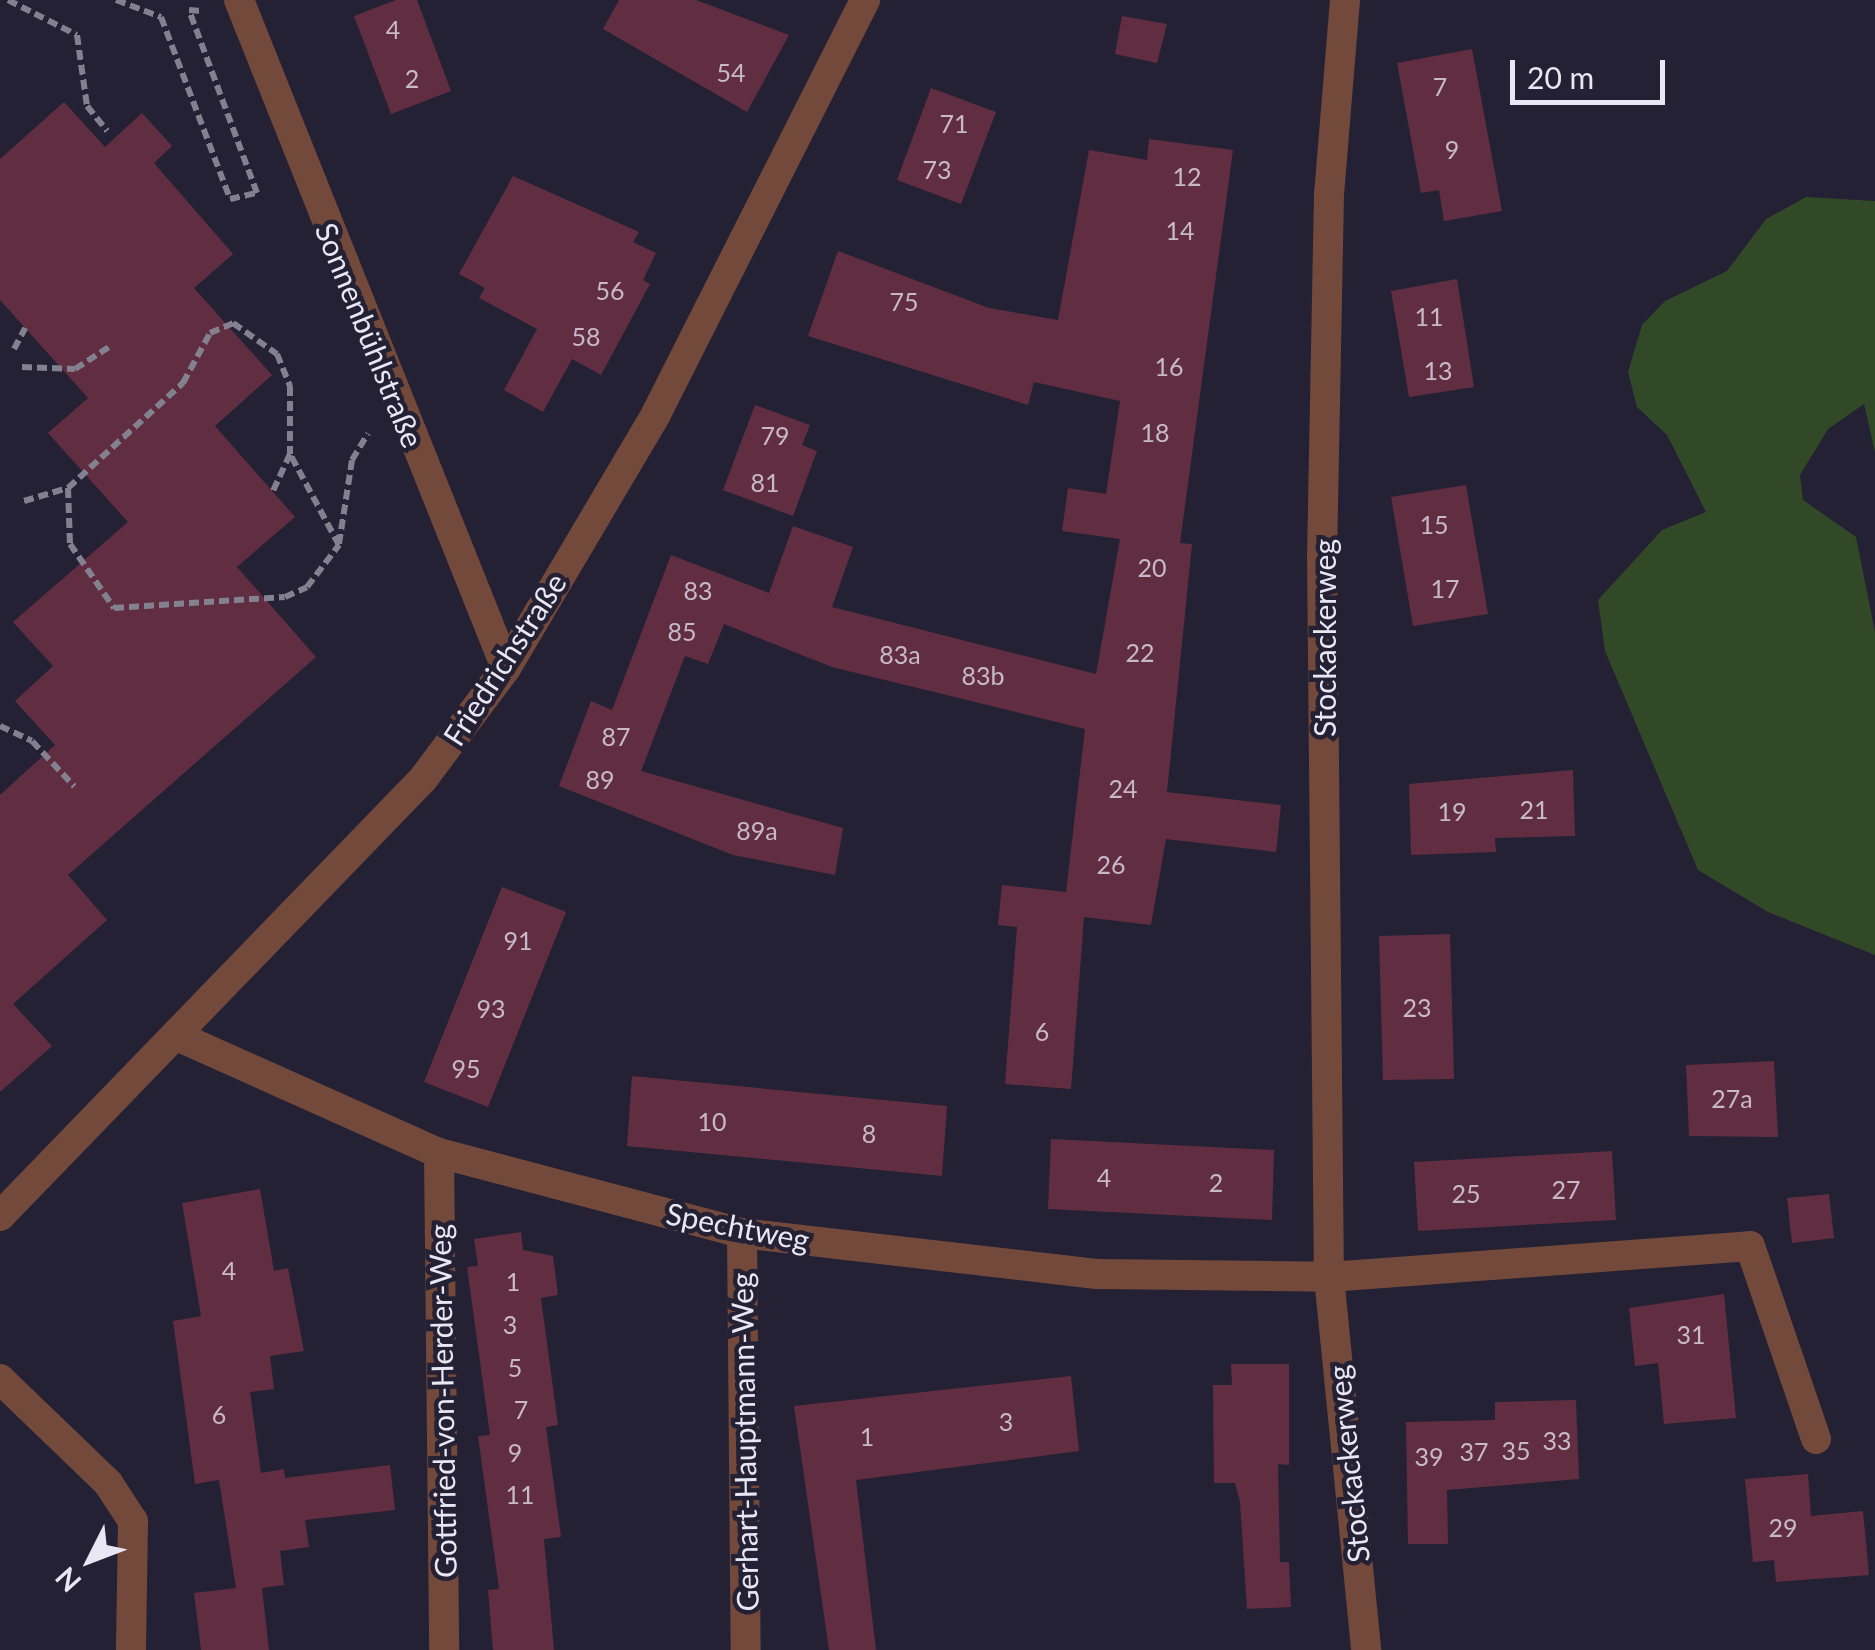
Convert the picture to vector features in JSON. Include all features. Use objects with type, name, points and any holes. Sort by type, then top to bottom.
[{"type":"street","name":"Friedrichstraße","points":[[0,1216],[423,779],[506,668],[665,396],[865,0]]},
{"type":"street","name":"Stockackerweg","points":[[1345,0],[1329,193],[1322,554],[1329,1277],[1366,1650]]},
{"type":"street","name":"Sonnenbühlstraße","points":[[242,9],[506,668]]},
{"type":"street","name":"Spechtweg","points":[[177,1036],[439,1153],[742,1234],[1099,1274],[1329,1277]]},
{"type":"street","name":"Gottfried-von-Herder-Weg","points":[[439,1153],[444,1650]]},
{"type":"street","name":"Gerhart-Hauptmann-Weg","points":[[742,1234],[746,1650]]},
{"type":"street","points":[[1329,1277],[1750,1246],[1816,1439]]},
{"type":"street","points":[[0,1379],[108,1483],[133,1521],[130,1650]]},
{"type":"path","points":[[8,0],[77,35],[86,106],[107,131]]},
{"type":"path","points":[[116,0],[161,17],[230,200],[257,193],[189,10],[242,9]]},
{"type":"path","points":[[24,501],[68,488],[183,383],[210,334],[232,323],[277,354],[290,386],[290,454],[273,490]]},
{"type":"path","points":[[14,349],[25,328]]},
{"type":"path","points":[[22,367],[76,369],[109,347]]},
{"type":"path","points":[[68,488],[70,544],[114,608],[285,597],[307,587],[339,545],[363,443]]},
{"type":"path","points":[[290,454],[339,545]]},
{"type":"path","points":[[0,726],[32,741],[74,786]]},
{"type":"green space","points":[[1806,197],[1875,201],[1875,452],[1864,404],[1828,429],[1800,475],[1803,500],[1856,537],[1875,632],[1875,955],[1768,912],[1698,870],[1605,651],[1598,600],[1662,530],[1706,512],[1667,435],[1637,407],[1628,372],[1642,325],[1665,301],[1727,271],[1766,219]]},
{"type":"building","points":[[396,0],[417,0],[451,91],[391,114],[354,16]]},
{"type":"building","points":[[619,0],[696,0],[789,35],[747,112],[603,29]]},
{"type":"building","points":[[1122,16],[1167,24],[1157,63],[1115,54]]},
{"type":"building","points":[[1472,49],[1502,211],[1444,221],[1439,190],[1421,193],[1397,63]]},
{"type":"building","points":[[931,88],[996,112],[961,204],[897,180]]},
{"type":"building","points":[[64,102],[105,147],[142,113],[172,146],[154,163],[233,254],[194,288],[272,375],[215,426],[295,517],[237,567],[316,657],[68,875],[107,920],[13,1004],[52,1046],[0,1092],[0,795],[55,745],[15,701],[53,666],[13,622],[128,522],[48,433],[88,398],[0,300],[0,159]]},
{"type":"building","points":[[1149,139],[1233,150],[1180,543],[1192,544],[1167,792],[1281,805],[1276,852],[1166,839],[1151,925],[1084,917],[1071,1089],[1005,1084],[1017,927],[998,925],[1002,885],[1066,892],[1085,729],[832,667],[724,624],[708,664],[685,656],[641,771],[843,828],[835,875],[733,855],[559,786],[591,701],[612,710],[671,555],[769,593],[793,526],[853,547],[832,607],[1096,674],[1120,539],[1062,531],[1068,488],[1106,494],[1120,401],[1034,382],[1028,405],[808,336],[838,251],[989,308],[1058,320],[1089,150],[1147,160]]},
{"type":"building","points":[[513,176],[639,232],[633,242],[656,253],[643,280],[650,284],[601,375],[572,359],[543,412],[504,390],[537,329],[479,298],[485,288],[459,274]]},
{"type":"building","points":[[1457,279],[1474,387],[1409,397],[1391,291]]},
{"type":"building","points":[[755,405],[810,425],[802,445],[817,451],[793,516],[723,490]]},
{"type":"building","points":[[1466,485],[1488,614],[1413,626],[1391,497]]},
{"type":"building","points":[[1573,770],[1575,836],[1495,838],[1496,852],[1411,855],[1409,784]]},
{"type":"building","points":[[502,887],[566,912],[488,1107],[424,1082]]},
{"type":"building","points":[[1450,934],[1454,1079],[1383,1080],[1379,936]]},
{"type":"building","points":[[1774,1061],[1778,1137],[1689,1136],[1686,1065]]},
{"type":"building","points":[[632,1076],[947,1106],[942,1176],[627,1146]]},
{"type":"building","points":[[1051,1139],[1274,1150],[1272,1220],[1048,1209]]},
{"type":"building","points":[[1612,1151],[1616,1220],[1418,1231],[1414,1162]]},
{"type":"building","points":[[260,1189],[274,1271],[288,1268],[304,1351],[270,1356],[274,1389],[250,1392],[261,1473],[284,1469],[285,1478],[390,1465],[395,1510],[305,1520],[309,1547],[280,1551],[284,1585],[262,1588],[269,1650],[201,1650],[194,1593],[236,1588],[219,1480],[195,1484],[173,1321],[201,1316],[182,1203]]},
{"type":"building","points":[[1829,1194],[1834,1238],[1792,1243],[1787,1198]]},
{"type":"building","points":[[521,1232],[523,1250],[553,1256],[558,1295],[541,1298],[558,1425],[546,1427],[561,1537],[544,1539],[554,1650],[493,1650],[488,1590],[499,1589],[478,1436],[490,1435],[467,1267],[478,1266],[474,1239]]},
{"type":"building","points":[[1724,1294],[1736,1418],[1664,1424],[1658,1363],[1635,1366],[1629,1308]]},
{"type":"building","points":[[1231,1364],[1289,1364],[1289,1465],[1278,1464],[1280,1562],[1289,1562],[1291,1607],[1247,1609],[1240,1502],[1235,1483],[1214,1483],[1213,1385],[1232,1385]]},
{"type":"building","points":[[1071,1376],[1079,1451],[856,1480],[876,1650],[829,1650],[794,1406]]},
{"type":"building","points":[[1576,1400],[1579,1479],[1447,1490],[1448,1544],[1408,1544],[1406,1422],[1495,1420],[1495,1402]]},
{"type":"building","points":[[1808,1474],[1811,1516],[1863,1511],[1869,1575],[1776,1582],[1774,1560],[1753,1562],[1745,1479]]}]
